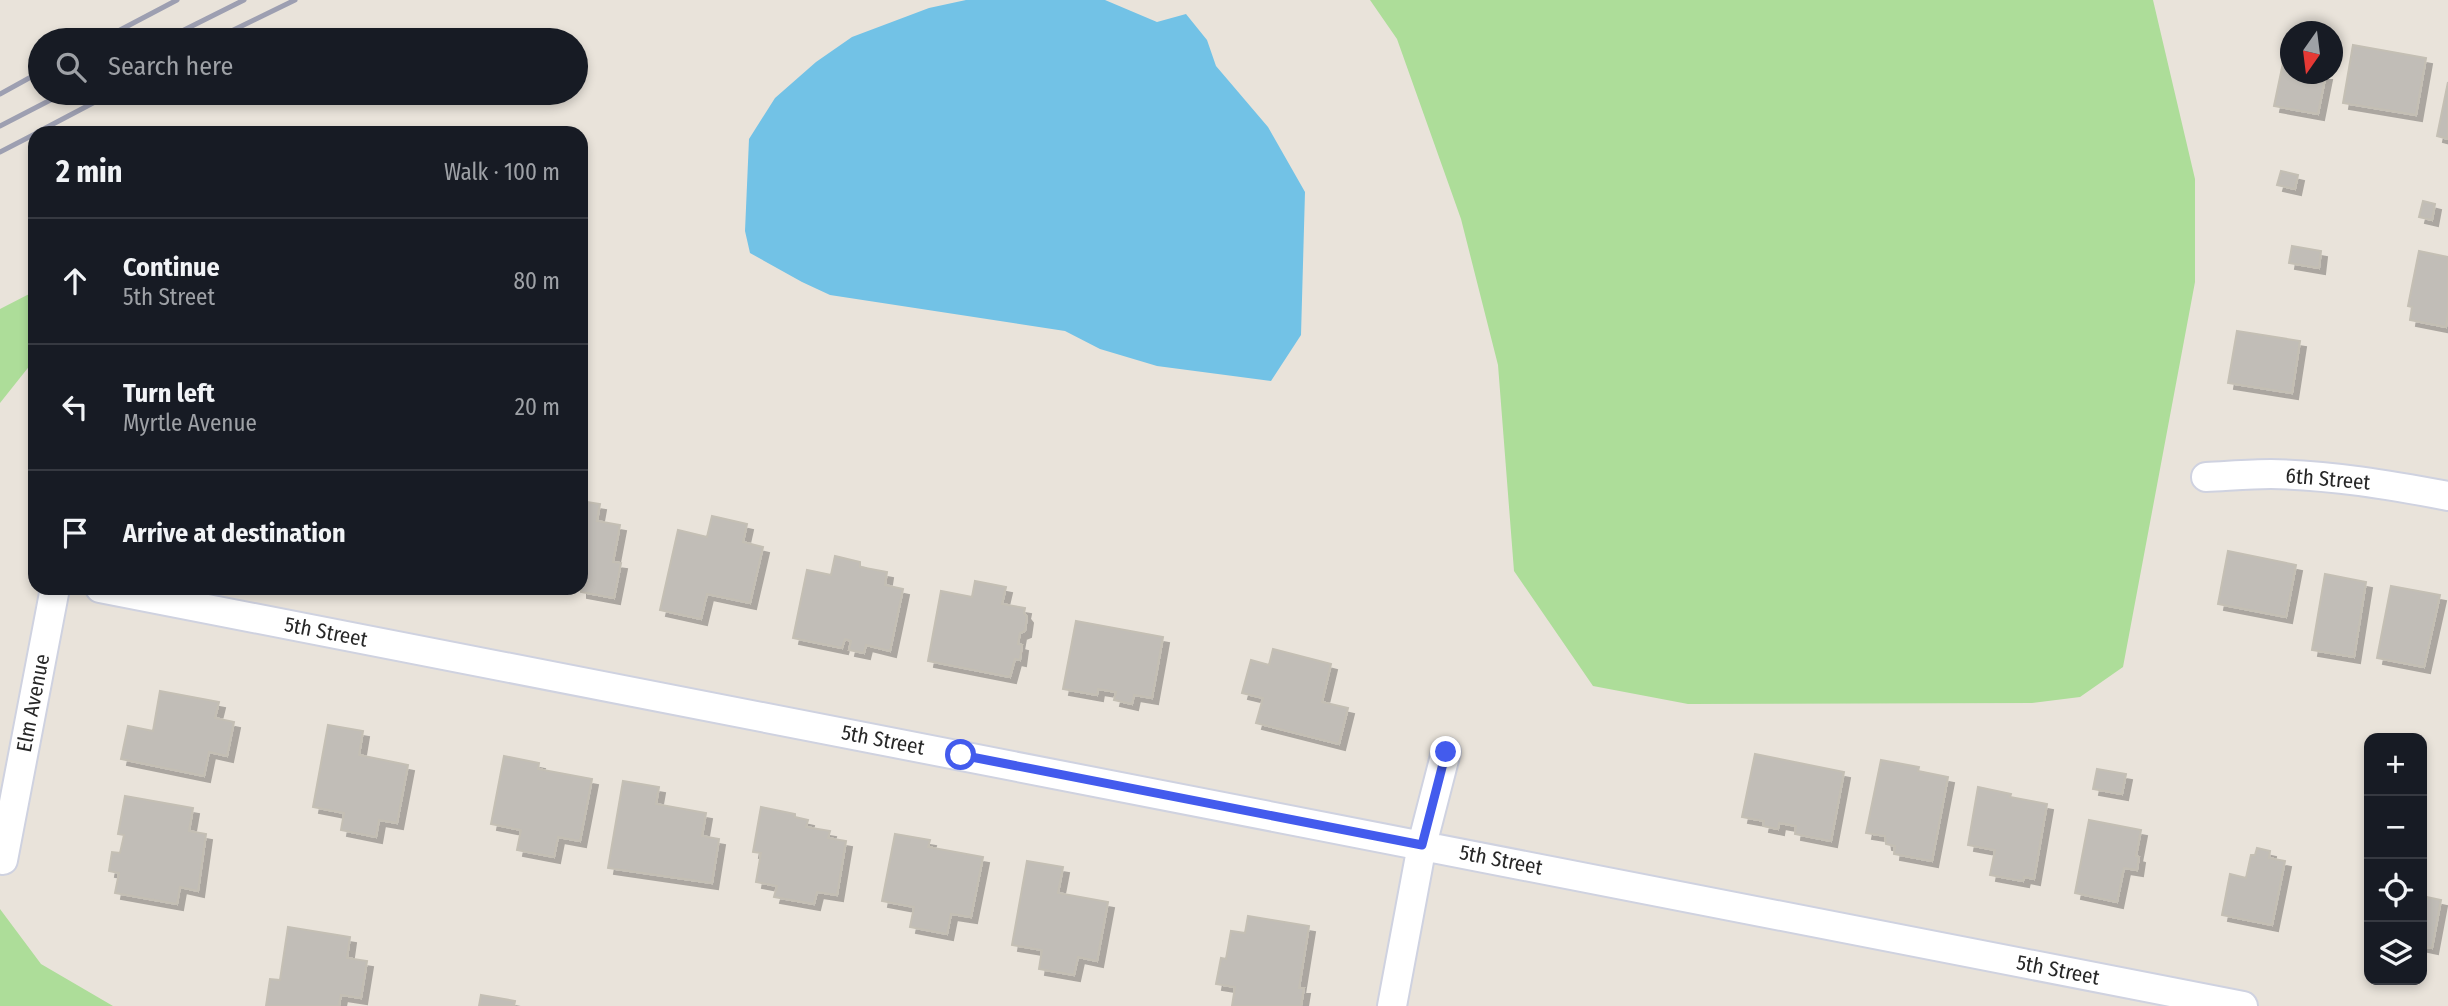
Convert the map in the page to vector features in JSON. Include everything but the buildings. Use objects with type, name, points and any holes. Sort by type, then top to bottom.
[{"type":"street","name":"6th Street","points":[[2206,477],[2271,474],[2328,478],[2400,486],[2448,496]]},
{"type":"street","name":"Elm Avenue","points":[[3,860],[54,595]]},
{"type":"street","name":"5th Street","points":[[136,595],[2243,1006]]},
{"type":"street","points":[[1392,1006],[1422,845],[1446,752]]},
{"type":"green space","points":[[1370,0],[2153,0],[2195,179],[2195,282],[2123,667],[2080,697],[2032,703],[1688,704],[1593,686],[1514,571],[1498,365],[1461,219],[1397,39]]},
{"type":"green space","points":[[28,295],[28,368],[0,403],[0,309]]},
{"type":"green space","points":[[0,909],[41,964],[113,1006],[0,1006]]},
{"type":"water","points":[[966,0],[1105,0],[1157,22],[1186,14],[1207,40],[1216,66],[1268,127],[1305,192],[1301,335],[1271,381],[1157,366],[1100,349],[1065,331],[830,295],[750,253],[745,231],[749,139],[775,98],[816,62],[852,37],[929,8]]},
{"type":"railway","points":[[124,28],[177,0]]},
{"type":"railway","points":[[188,28],[244,0]]},
{"type":"railway","points":[[238,28],[295,0]]},
{"type":"railway","points":[[0,94],[28,79]]},
{"type":"railway","points":[[0,126],[41,105]]},
{"type":"railway","points":[[49,126],[89,105]]},
{"type":"railway","points":[[0,152],[28,138]]},
{"type":"route","points":[[961,755],[1422,845],[1446,752]]}]
